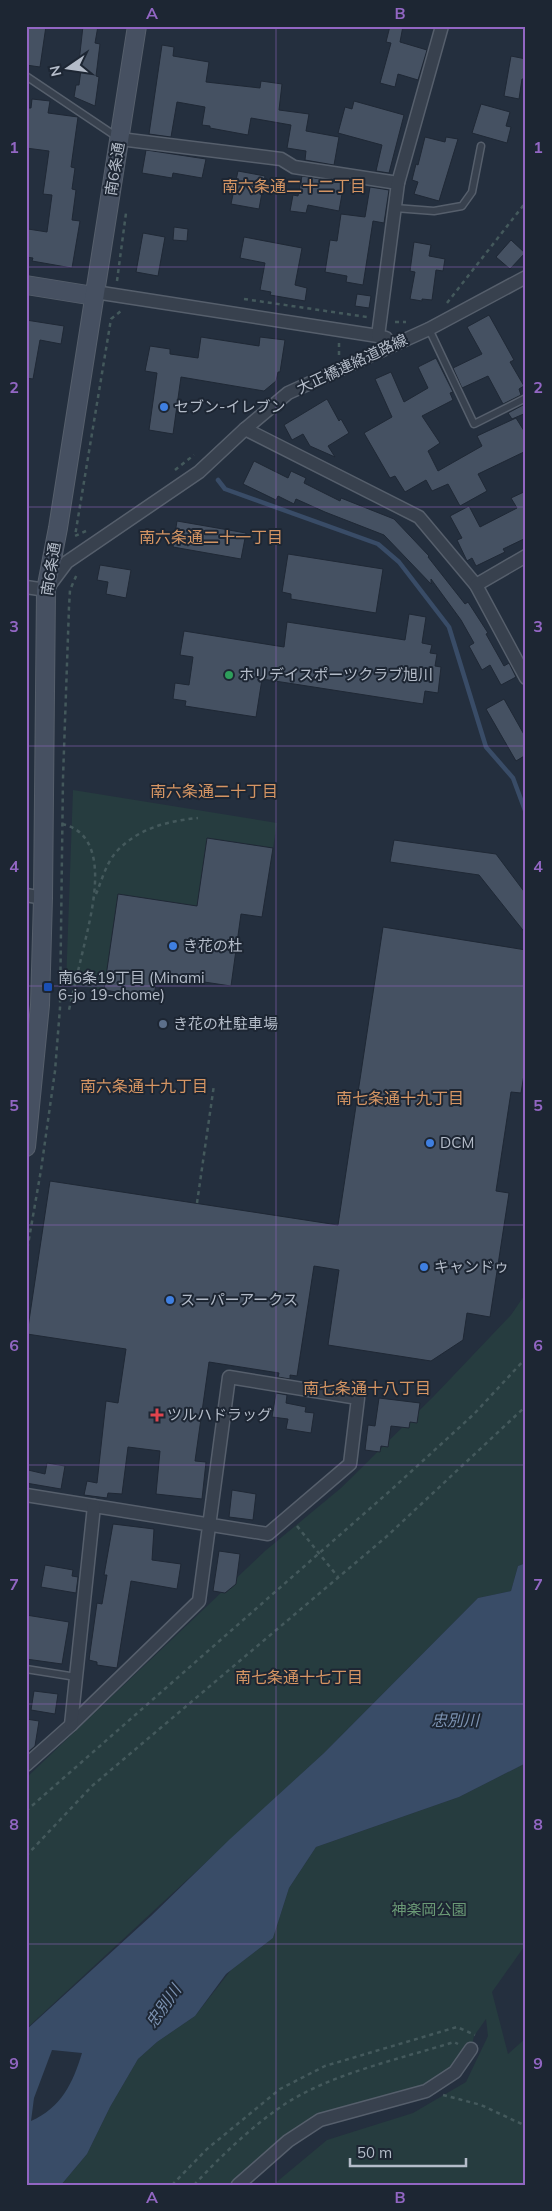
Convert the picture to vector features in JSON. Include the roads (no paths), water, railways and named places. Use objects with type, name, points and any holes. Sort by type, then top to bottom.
[{"type":"street","name":"南6条通","points":[[26,1147],[40,1006],[35,896],[43,820],[46,590],[58,528],[137,26]]},
{"type":"street","points":[[378,336],[398,183],[442,26]]},
{"type":"street","points":[[120,139],[281,159],[294,167],[398,183]]},
{"type":"street","name":"大正橋連絡道路線","points":[[46,590],[67,562],[199,472],[245,429],[288,393],[429,329],[526,277]]},
{"type":"street","points":[[26,285],[378,336],[397,343]]},
{"type":"street","points":[[245,429],[419,517],[476,585],[526,678]]},
{"type":"street","points":[[476,585],[526,556]]},
{"type":"street","points":[[26,587],[46,590]]},
{"type":"street","points":[[26,1495],[210,1525],[268,1534],[350,1464],[358,1398],[229,1377],[210,1525],[199,1601],[71,1726],[26,1765]]},
{"type":"street","points":[[71,1726],[94,1506]]},
{"type":"street","points":[[238,2185],[288,2141],[320,2120],[426,2091],[455,2072],[471,2049]]},
{"type":"lane","points":[[26,76],[120,139]]},
{"type":"lane","points":[[395,208],[434,211],[462,206],[472,192],[481,146]]},
{"type":"lane","points":[[429,329],[474,424],[526,398]]},
{"type":"lane","points":[[26,1669],[76,1677]]},
{"type":"water","name":"忠別川","points":[[526,1563],[526,1763],[459,1797],[316,1847],[289,1888],[273,1938],[226,1974],[195,2016],[157,2042],[138,2059],[110,2107],[87,2154],[61,2185],[26,2185],[26,2030],[151,1916],[230,1839],[324,1753],[478,1598],[511,1591],[518,1566]],"holes":[[[52,2050],[82,2053],[70,2084],[58,2102],[41,2116],[31,2121],[34,2098]]]},
{"type":"waterway","points":[[218,480],[225,489],[378,544],[399,562],[449,627],[486,747],[513,778],[526,813]]},
{"type":"place","name":"セブン-イレブン","points":[[164,407]]},
{"type":"place","name":"ホリデイスポーツクラブ旭川","points":[[229,675]]},
{"type":"place","name":"き花の杜","points":[[173,946]]},
{"type":"place","name":"南6条19丁目 (Minami 6-jo 19-chome)","points":[[48,987]]},
{"type":"place","name":"き花の杜駐車場","points":[[163,1024]]},
{"type":"place","name":"DCM","points":[[430,1143]]},
{"type":"place","name":"キャンドゥ","points":[[424,1267]]},
{"type":"place","name":"スーパーアークス","points":[[170,1300]]},
{"type":"place","name":"ツルハドラッグ","points":[[157,1415]]},
{"type":"district","name":"南六条通二十二丁目","points":[[294,186]]},
{"type":"district","name":"南六条通二十一丁目","points":[[211,537]]},
{"type":"district","name":"南六条通二十丁目","points":[[214,791]]},
{"type":"district","name":"南六条通十九丁目","points":[[144,1086]]},
{"type":"district","name":"南七条通十九丁目","points":[[400,1098]]},
{"type":"district","name":"南七条通十八丁目","points":[[367,1388]]},
{"type":"district","name":"南七条通十七丁目","points":[[299,1677]]},
{"type":"park label","name":"神楽岡公園","points":[[429,1910]]}]
